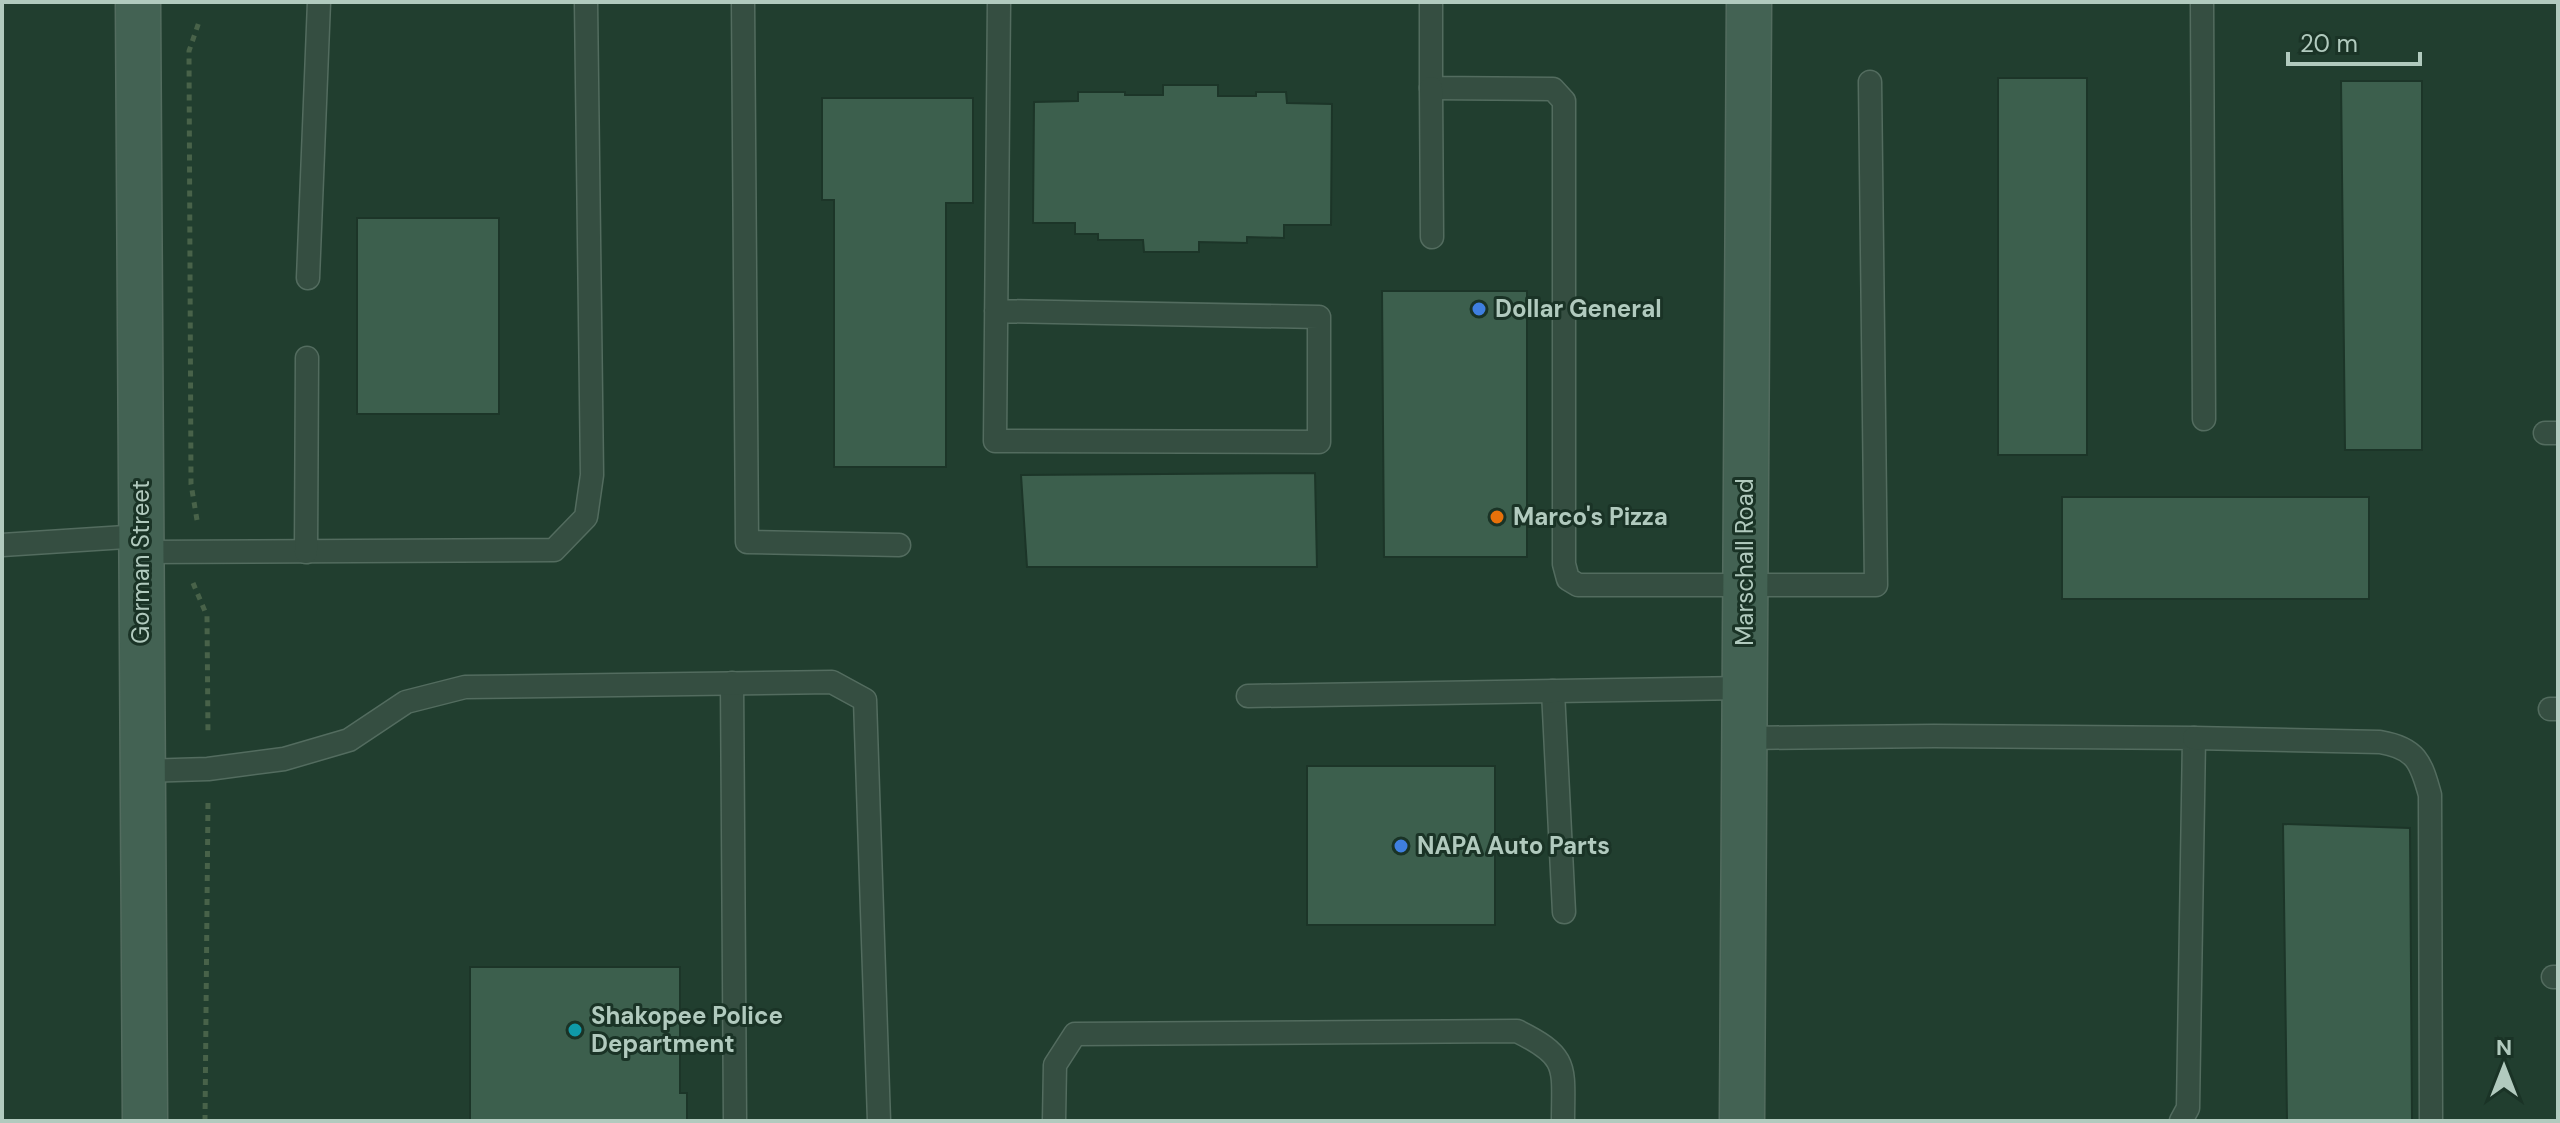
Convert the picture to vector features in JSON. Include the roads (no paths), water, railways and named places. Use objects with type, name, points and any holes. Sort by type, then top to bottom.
[{"type":"main road","name":"Gorman Street","points":[[138,2],[145,1121]]},
{"type":"main road","name":"Marschall Road","points":[[1742,1121],[1749,2]]},
{"type":"lane","points":[[308,278],[319,2]]},
{"type":"lane","points":[[2,545],[141,544],[306,552],[554,550],[586,517],[592,475],[586,2]]},
{"type":"lane","points":[[743,2],[747,542],[899,545]]},
{"type":"lane","points":[[996,311],[1319,317],[1319,442],[995,441],[996,311],[999,2]]},
{"type":"lane","points":[[1431,2],[1432,237]]},
{"type":"lane","points":[[2202,2],[2204,419]]},
{"type":"lane","points":[[1431,88],[1553,89],[1564,101],[1564,564],[1568,579],[1578,585],[1876,585],[1870,82]]},
{"type":"lane","points":[[306,552],[307,358]]},
{"type":"lane","points":[[142,771],[208,769],[284,759],[349,740],[406,702],[465,687],[832,682],[865,700],[879,1121]]},
{"type":"lane","points":[[732,683],[735,1121]]},
{"type":"lane","points":[[1248,696],[1745,688]]},
{"type":"lane","points":[[1553,691],[1564,912]]},
{"type":"lane","points":[[1744,738],[2194,738],[2380,742],[2402,746],[2411,752],[2423,769],[2430,795],[2431,1121]]},
{"type":"lane","points":[[2181,1121],[2188,1108],[2194,738]]},
{"type":"lane","points":[[1054,1121],[1055,1065],[1075,1034],[1517,1031],[1546,1045],[1563,1068],[1563,1121]]},
{"type":"place","name":"Dollar General","points":[[1479,309]]},
{"type":"place","name":"Marco's Pizza","points":[[1497,517]]},
{"type":"place","name":"NAPA Auto Parts","points":[[1401,846]]},
{"type":"place","name":"Shakopee Police Department","points":[[575,1030]]}]
